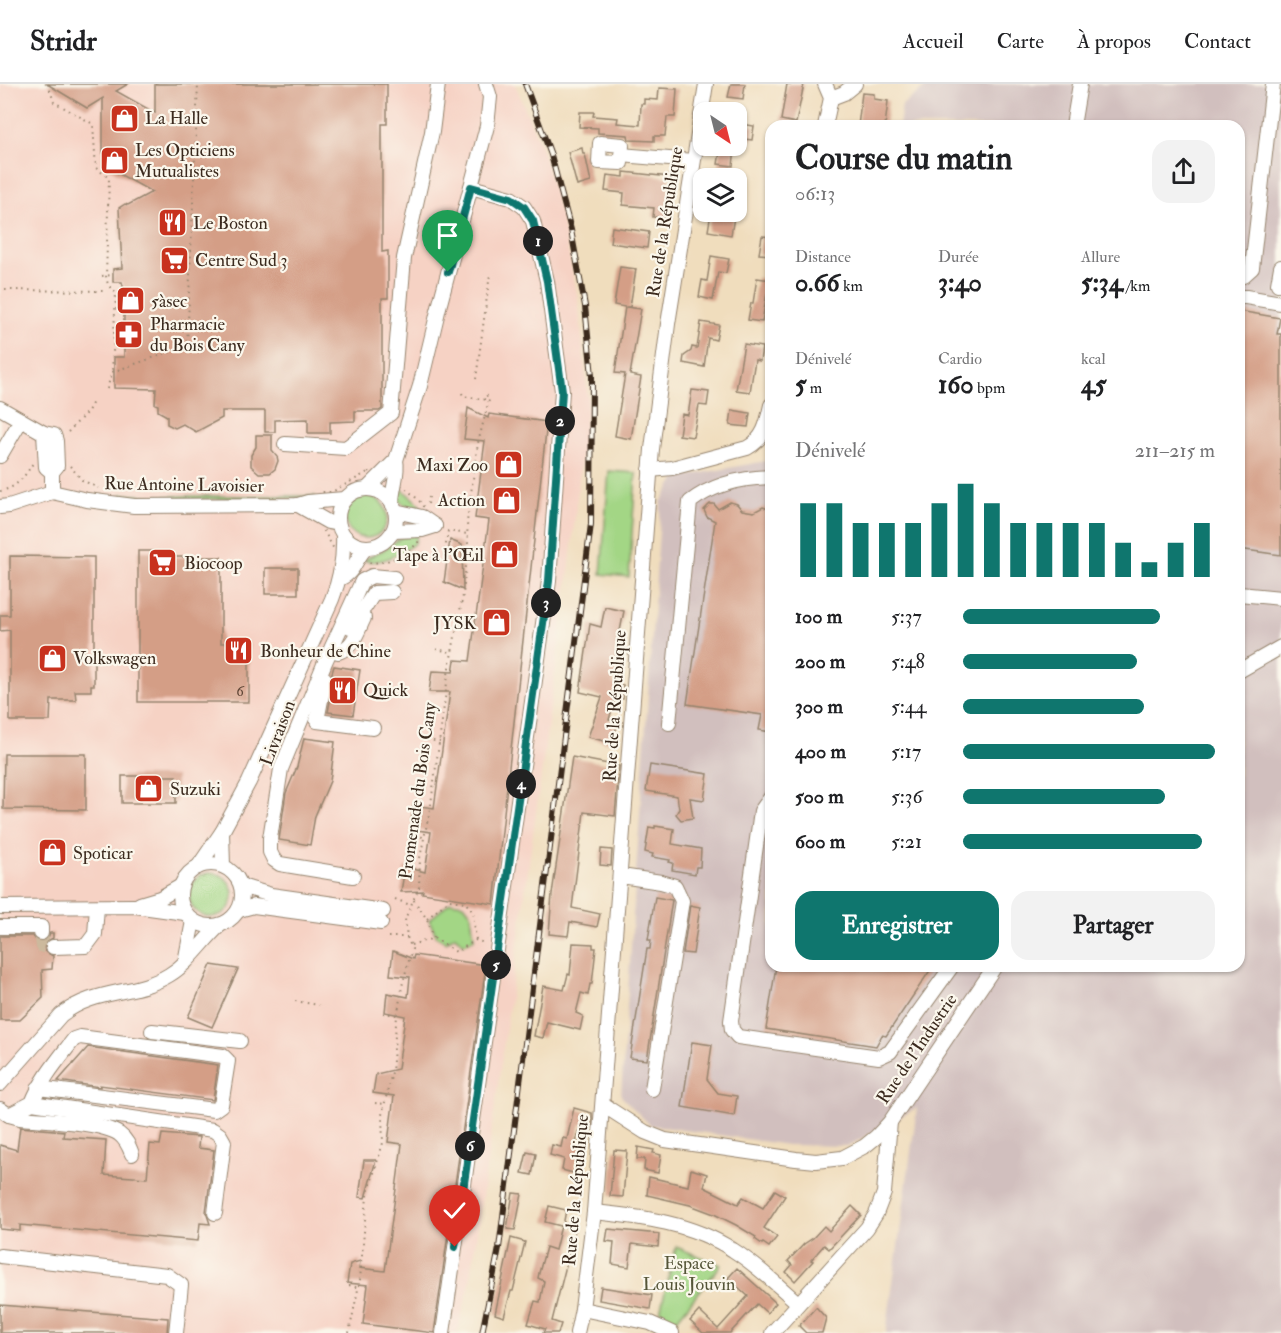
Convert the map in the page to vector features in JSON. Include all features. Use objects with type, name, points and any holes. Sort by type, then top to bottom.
[{"type":"street","points":[[285,444],[346,448],[391,413],[404,258],[432,132],[438,84]]},
{"type":"street","points":[[184,964],[189,917],[180,900],[181,886],[184,878],[198,867],[222,831],[249,782],[341,578],[340,570],[344,556],[340,507],[351,493],[368,488],[396,460],[420,386],[487,126],[490,97],[486,84]]},
{"type":"street","name":"Rue de la République","points":[[577,1333],[594,1212],[650,470],[668,324],[706,84]]},
{"type":"street","points":[[825,84],[831,98],[826,120]]},
{"type":"street","points":[[831,98],[844,93],[855,84]]},
{"type":"street","points":[[1074,120],[1080,84]]},
{"type":"street","points":[[1245,273],[1252,268],[1273,84]]},
{"type":"street","points":[[621,155],[693,160]]},
{"type":"street","points":[[443,1333],[549,581],[562,391],[547,281],[533,221],[524,207],[511,198],[471,187]]},
{"type":"street","points":[[1278,284],[1281,267]]},
{"type":"street","points":[[1245,297],[1281,303]]},
{"type":"street","points":[[0,408],[9,433],[0,456]]},
{"type":"street","points":[[650,470],[672,468],[753,445],[762,436],[765,429]]},
{"type":"street","points":[[0,507],[52,492],[52,472],[46,467],[44,433],[9,433]]},
{"type":"street","points":[[341,578],[348,575],[358,561],[359,553],[367,547],[382,542],[393,531],[395,525],[392,488],[398,468],[396,460]]},
{"type":"street","points":[[669,723],[690,502],[714,487],[751,477],[765,477]]},
{"type":"street","points":[[368,488],[382,492],[394,507],[422,517],[435,526],[422,530],[393,531]]},
{"type":"street","name":"Rue Antoine Lavoisier","points":[[52,492],[87,500],[134,506],[298,506],[308,502],[344,499]]},
{"type":"street","name":"Rue Antoine Lavoisier","points":[[298,506],[341,529]]},
{"type":"street","points":[[341,529],[353,543],[367,547]]},
{"type":"street","name":"Livraison","points":[[318,712],[326,671],[356,614],[365,607],[374,593],[393,585],[372,576],[362,581],[325,662],[281,769],[270,838],[270,852],[274,860],[280,864],[353,876]]},
{"type":"street","points":[[1245,595],[1281,598]]},
{"type":"street","points":[[1245,668],[1281,647]]},
{"type":"street","points":[[302,718],[318,712],[317,720],[373,728]]},
{"type":"street","points":[[765,806],[761,812],[732,1021],[732,1030],[738,1037],[879,1057],[890,1052],[948,972]]},
{"type":"street","points":[[222,831],[224,866]]},
{"type":"street","points":[[0,1084],[61,1015],[71,1007],[84,1000],[154,983],[170,975],[184,964],[219,926],[234,917],[239,910],[242,898],[241,886],[234,874],[224,866],[210,864],[198,867]]},
{"type":"street","points":[[621,876],[675,886],[682,901],[652,1089]]},
{"type":"street","points":[[135,906],[160,898],[181,886]]},
{"type":"street","points":[[239,910],[254,906],[382,917],[271,895],[241,886]]},
{"type":"street","points":[[0,907],[135,906],[189,917],[210,927],[219,926]]},
{"type":"street","points":[[53,946],[87,946],[95,934],[96,907]]},
{"type":"street","points":[[0,927],[41,927],[41,933]]},
{"type":"street","name":"Rue de l'Industrie","points":[[772,1333],[867,1228],[876,1214],[884,1193],[891,1132],[890,1122],[990,972]]},
{"type":"street","points":[[152,1031],[240,1041]]},
{"type":"street","points":[[32,1103],[38,1088],[44,1077],[74,1039],[80,1037],[223,1056],[228,1061],[221,1105],[214,1110],[38,1088]]},
{"type":"street","points":[[4,1112],[32,1103],[213,1130],[224,1142],[215,1213]]},
{"type":"street","points":[[603,1105],[645,1132],[665,1140],[816,1161],[831,1161],[854,1152],[890,1122]]},
{"type":"street","points":[[4,1112],[104,1127],[126,1139],[132,1154]]},
{"type":"street","points":[[594,1212],[679,1226],[707,1236],[731,1248],[798,1303]]},
{"type":"street","points":[[0,1256],[167,1275],[181,1286],[176,1333]]},
{"type":"street","points":[[582,1309],[650,1323],[672,1333]]},
{"type":"path","points":[[48,84],[54,102],[93,124],[96,168],[109,178],[104,276],[108,285],[116,293],[112,372],[108,389]]},
{"type":"path","points":[[112,372],[187,346],[198,84]]},
{"type":"path","points":[[476,379],[490,273]]},
{"type":"path","points":[[104,276],[113,275]]},
{"type":"path","points":[[5,290],[103,291]]},
{"type":"path","points":[[485,392],[489,400]]},
{"type":"path","points":[[462,393],[463,396],[489,400]]},
{"type":"path","points":[[65,436],[88,411],[94,400]]},
{"type":"path","name":"Promenade du Bois Cany","points":[[349,1333],[359,1288],[367,1196],[383,1143],[382,1114],[392,1072],[402,986],[412,949],[407,937],[405,919],[419,887],[420,858],[463,595],[470,502],[478,443],[489,400]]},
{"type":"path","points":[[0,490],[20,482],[35,460]]},
{"type":"path","points":[[68,463],[82,480],[99,488]]},
{"type":"path","points":[[318,493],[332,492],[368,472],[377,473]]},
{"type":"path","points":[[397,483],[411,492],[421,503],[422,513]]},
{"type":"path","points":[[321,498],[322,492]]},
{"type":"path","points":[[428,504],[429,497]]},
{"type":"path","points":[[449,500],[470,502]]},
{"type":"path","points":[[319,522],[332,547],[339,554]]},
{"type":"path","points":[[437,561],[443,562],[448,531],[468,534]]},
{"type":"path","points":[[362,562],[374,564],[397,557],[415,545],[419,536]]},
{"type":"path","points":[[436,649],[452,652]]},
{"type":"path","points":[[421,739],[440,742]]},
{"type":"path","points":[[411,830],[424,838]]},
{"type":"path","points":[[395,899],[410,905]]},
{"type":"path","points":[[413,899],[427,919],[434,938],[456,952],[476,940]]},
{"type":"path","points":[[427,919],[449,900],[465,902],[473,912],[476,940]]},
{"type":"path","points":[[388,937],[407,937]]},
{"type":"path","points":[[410,945],[434,938]]},
{"type":"path","points":[[476,940],[484,943]]},
{"type":"path","points":[[295,1001],[319,1005]]},
{"type":"path","points":[[383,1013],[397,1015]]},
{"type":"path","points":[[375,1103],[385,1104]]},
{"type":"path","points":[[349,1285],[359,1288]]},
{"type":"shaded area","points":[[0,84],[515,84],[542,149],[562,220],[578,299],[588,399],[570,563],[517,951],[470,1283],[457,1333],[0,1333]]},
{"type":"shaded area","points":[[930,84],[1281,84],[1281,1333],[886,1333],[917,1108],[848,1146],[787,1145],[650,1125],[621,1096],[661,502],[676,478],[765,461],[765,972],[1245,972],[1245,120],[900,120],[902,105]]},
{"type":"green space","points":[[609,471],[636,473],[629,577],[601,574]]},
{"type":"green space","points":[[397,485],[418,503],[421,508],[419,512],[400,502]]},
{"type":"green space","points":[[121,494],[315,496],[315,498],[150,500],[120,497]]},
{"type":"green space","points":[[366,496],[381,502],[387,517],[381,532],[366,538],[351,532],[345,517],[351,502]]},
{"type":"green space","points":[[417,535],[415,543],[397,554],[383,560],[363,560],[402,537]]},
{"type":"green space","points":[[211,873],[219,874],[227,879],[232,887],[232,903],[227,911],[219,916],[211,917],[203,916],[195,911],[190,903],[189,895],[190,887],[195,879],[203,874]]},
{"type":"green space","points":[[450,902],[464,904],[471,913],[474,939],[464,944],[455,936],[446,942],[437,937],[429,920]]},
{"type":"green space","name":"Espace Louis Jouvin","points":[[676,1247],[721,1265],[674,1323],[659,1316]]},
{"type":"building","points":[[47,84],[128,84],[116,91],[155,113],[155,84],[387,84],[387,124],[382,124],[382,252],[388,251],[388,298],[382,298],[382,409],[355,411],[355,421],[330,422],[330,433],[308,433],[308,419],[275,420],[275,432],[265,432],[265,411],[222,411],[222,418],[196,432],[183,424],[175,428],[167,424],[167,416],[158,411],[158,405],[155,404],[156,389],[114,388],[114,357],[124,357],[124,290],[122,282],[113,282],[113,269],[122,268],[119,208],[152,192],[103,165],[103,98],[87,108]]},
{"type":"building","points":[[731,84],[745,84],[743,99],[728,97]]},
{"type":"building","points":[[787,84],[804,84],[797,120],[781,120]]},
{"type":"building","points":[[659,88],[677,89],[675,117],[667,117],[665,136],[654,136],[654,141],[629,140],[628,135],[598,133],[598,128],[579,127],[580,112],[594,112],[593,116],[618,118],[617,123],[640,125],[641,104],[644,104],[644,99],[658,100]]},
{"type":"building","points":[[862,93],[874,94],[874,99],[888,101],[886,120],[859,120]]},
{"type":"building","points":[[747,125],[754,126],[752,140],[747,139]]},
{"type":"building","points":[[582,148],[591,182],[577,186],[568,152]]},
{"type":"building","points":[[719,156],[734,156],[733,166],[718,164]]},
{"type":"building","points":[[624,172],[670,177],[668,208],[671,208],[670,218],[653,217],[654,208],[623,205],[624,193],[605,191],[607,175],[624,177]]},
{"type":"building","points":[[710,222],[733,222],[731,235],[708,231]]},
{"type":"building","points":[[612,227],[649,232],[647,248],[610,243]]},
{"type":"building","points":[[762,236],[765,236],[765,254],[759,254]]},
{"type":"building","points":[[711,256],[729,259],[726,273],[718,272],[713,300],[699,297],[702,280],[707,281]]},
{"type":"building","points":[[620,267],[636,269],[630,307],[626,307],[641,309],[630,375],[641,377],[631,439],[615,436],[625,374],[615,373],[625,307],[614,305]]},
{"type":"building","points":[[757,278],[765,279],[765,305],[762,322],[748,320],[751,303],[753,303]]},
{"type":"building","points":[[1245,312],[1280,318],[1277,334],[1281,334],[1281,555],[1245,550]]},
{"type":"building","points":[[701,322],[719,325],[716,340],[708,338],[704,367],[683,363],[684,356],[691,351],[692,347],[697,348]]},
{"type":"building","points":[[744,344],[762,347],[760,361],[755,360],[750,392],[736,390]]},
{"type":"building","points":[[692,390],[709,392],[707,406],[699,405],[693,437],[679,435],[682,414],[688,415]]},
{"type":"building","points":[[468,408],[488,418],[489,414],[547,422],[494,904],[422,893],[423,891],[401,892],[405,867],[425,872],[431,832],[417,830],[411,821],[413,805],[434,808],[450,692],[429,692],[432,671],[453,672],[455,660],[470,661],[489,520],[475,518],[485,441],[464,439]]},
{"type":"building","points":[[732,410],[750,413],[748,427],[730,425]]},
{"type":"building","points":[[256,435],[272,435],[272,450],[278,461],[275,469],[270,473],[259,473],[251,466],[251,455],[256,447]]},
{"type":"building","points":[[730,502],[737,504],[742,510],[754,512],[765,508],[765,731],[759,730],[762,715],[687,704],[715,521],[707,517],[704,510],[710,504],[714,504],[718,509]]},
{"type":"building","points":[[450,540],[462,545],[463,590],[444,582]]},
{"type":"building","points":[[138,551],[169,551],[169,557],[221,557],[221,643],[249,643],[249,702],[138,702]]},
{"type":"building","name":"Volkswagen","points":[[10,556],[94,557],[94,685],[91,685],[91,691],[75,691],[76,700],[51,700],[50,721],[10,721],[10,630],[0,631],[0,615],[10,615]]},
{"type":"building","points":[[265,568],[298,568],[298,594],[265,594]]},
{"type":"building","points":[[605,607],[624,611],[619,636],[623,637],[618,654],[621,655],[613,684],[623,685],[623,699],[615,698],[609,720],[618,722],[612,743],[588,737],[602,697],[580,692],[590,624],[601,627]]},
{"type":"building","name":"Quick","points":[[334,666],[360,670],[353,715],[328,712],[334,681],[332,673]]},
{"type":"building","points":[[304,738],[335,742],[330,781],[315,816],[310,845],[279,840],[286,793],[297,767]]},
{"type":"building","points":[[4,754],[86,754],[86,810],[3,809]]},
{"type":"building","points":[[572,757],[619,766],[615,816],[584,812],[572,908],[600,914],[597,927],[570,922],[568,936],[549,934],[552,894]]},
{"type":"building","points":[[650,765],[708,774],[704,800],[690,798],[693,818],[681,820],[676,814],[679,809],[677,796],[646,791]]},
{"type":"building","name":"Suzuki","points":[[122,776],[176,776],[176,803],[122,803]]},
{"type":"building","points":[[655,826],[674,829],[672,844],[701,849],[700,867],[696,867],[695,874],[672,870],[673,863],[669,862],[670,860],[652,857],[653,854],[645,852],[649,827],[655,828]]},
{"type":"building","name":"Spoticar","points":[[42,845],[63,845],[62,861],[41,861]]},
{"type":"building","points":[[601,849],[612,850],[611,866],[600,865]]},
{"type":"building","points":[[655,897],[672,900],[647,1060],[630,1058],[647,949],[650,949],[651,940],[648,940]]},
{"type":"building","points":[[690,905],[700,907],[693,954],[683,953]]},
{"type":"building","points":[[50,933],[53,933],[53,938],[45,942],[44,948],[53,956],[52,969],[42,970],[43,998],[20,1020],[0,1020],[0,936],[33,936],[42,942],[48,938]]},
{"type":"building","points":[[573,943],[593,944],[593,948],[596,948],[592,984],[590,984],[588,995],[581,993],[576,1013],[583,1016],[580,1030],[547,1022],[543,1038],[534,1036],[543,986],[564,990],[568,974],[570,975]]},
{"type":"building","points":[[393,951],[413,959],[414,955],[486,965],[434,1333],[363,1324],[368,1285],[347,1283],[350,1264],[360,1261],[359,1268],[385,1271],[402,1144],[388,1142],[394,1096],[373,1093],[376,1074],[398,1069],[405,1016],[385,1012],[387,993],[408,997],[410,977],[390,975]]},
{"type":"building","points":[[211,965],[238,969],[212,1027],[188,1017]]},
{"type":"building","points":[[775,972],[929,972],[886,1036],[882,1035],[876,1046],[766,1029]]},
{"type":"building","points":[[692,1042],[712,1045],[707,1079],[718,1093],[737,1096],[734,1116],[682,1107]]},
{"type":"building","points":[[88,1047],[218,1065],[213,1100],[58,1081]]},
{"type":"building","points":[[574,1108],[592,1113],[592,1126],[581,1124],[576,1142],[583,1143],[573,1173],[562,1170],[564,1159],[550,1155],[552,1145],[561,1147],[563,1138],[567,1139]]},
{"type":"building","points":[[20,1127],[64,1131],[63,1137],[106,1140],[104,1175],[147,1178],[150,1144],[160,1145],[162,1134],[199,1137],[198,1148],[214,1150],[206,1212],[210,1224],[200,1223],[198,1241],[20,1225],[20,1231],[0,1229],[0,1145],[17,1150]]},
{"type":"building","points":[[638,1147],[654,1150],[653,1153],[661,1155],[658,1173],[644,1170],[645,1159],[637,1159]]},
{"type":"building","points":[[614,1150],[627,1151],[623,1197],[610,1196]]},
{"type":"building","points":[[527,1152],[536,1154],[532,1175],[522,1173]]},
{"type":"building","points":[[364,1160],[376,1160],[365,1198],[359,1197]]},
{"type":"building","points":[[691,1169],[707,1174],[704,1187],[738,1204],[743,1197],[763,1208],[775,1190],[785,1196],[764,1228],[777,1237],[769,1247],[736,1225],[714,1214],[690,1205],[647,1195],[649,1177],[688,1186]]},
{"type":"building","points":[[513,1193],[522,1194],[515,1230],[507,1229]]},
{"type":"building","points":[[549,1206],[566,1210],[563,1226],[575,1230],[552,1321],[561,1324],[558,1333],[543,1333],[545,1329],[528,1324],[535,1301],[540,1302],[544,1281],[538,1278],[546,1247],[555,1250],[561,1226],[545,1222]]},
{"type":"building","points":[[852,1206],[861,1215],[829,1249],[824,1245],[795,1281],[786,1272],[792,1265],[788,1261],[824,1226],[829,1231]]},
{"type":"building","points":[[608,1229],[659,1234],[658,1247],[632,1244],[629,1267],[612,1264],[614,1242],[606,1241]]},
{"type":"building","points":[[511,1238],[525,1242],[504,1317],[495,1314]]},
{"type":"building","points":[[737,1268],[776,1303],[767,1313],[757,1304],[730,1333],[703,1333],[690,1321],[699,1311],[718,1329],[748,1296],[728,1278]]},
{"type":"building","points":[[601,1287],[652,1295],[650,1309],[599,1300]]},
{"type":"building","points":[[0,1305],[168,1318],[167,1333],[0,1333]]},
{"type":"building","points":[[816,1307],[826,1318],[822,1333],[806,1333],[799,1326]]},
{"type":"tunnel","points":[[41,933],[43,946],[53,947]]},
{"type":"railway","points":[[482,1333],[499,1248],[591,524],[592,376],[585,306],[571,230],[551,155],[525,84]]},
{"type":"place","name":"La Halle","points":[[124,118]]},
{"type":"place","name":"Les Opticiens Mutualistes","points":[[114,160]]},
{"type":"place","name":"Le Boston","points":[[172,223]]},
{"type":"place","name":"Centre Sud 3","points":[[174,260]]},
{"type":"place","name":"5àsec","points":[[130,301]]},
{"type":"place","name":"Pharmacie du Bois Cany","points":[[129,334]]},
{"type":"place","name":"Maxi Zoo","points":[[509,465]]},
{"type":"place","name":"Action","points":[[506,500]]},
{"type":"place","name":"Tape à l'Œil","points":[[505,555]]},
{"type":"place","name":"Biocoop","points":[[163,563]]},
{"type":"place","name":"JYSK","points":[[497,623]]},
{"type":"place","name":"Bonheur de Chine","points":[[239,651]]},
{"type":"place","name":"Volkswagen","points":[[52,658]]},
{"type":"place","name":"Quick","points":[[342,690]]},
{"type":"place","name":"Suzuki","points":[[149,789]]},
{"type":"place","name":"Spoticar","points":[[52,853]]},
{"type":"route","points":[[448,272],[471,187],[511,198],[524,207],[533,221],[547,281],[562,391],[549,581],[455,1247]]}]
